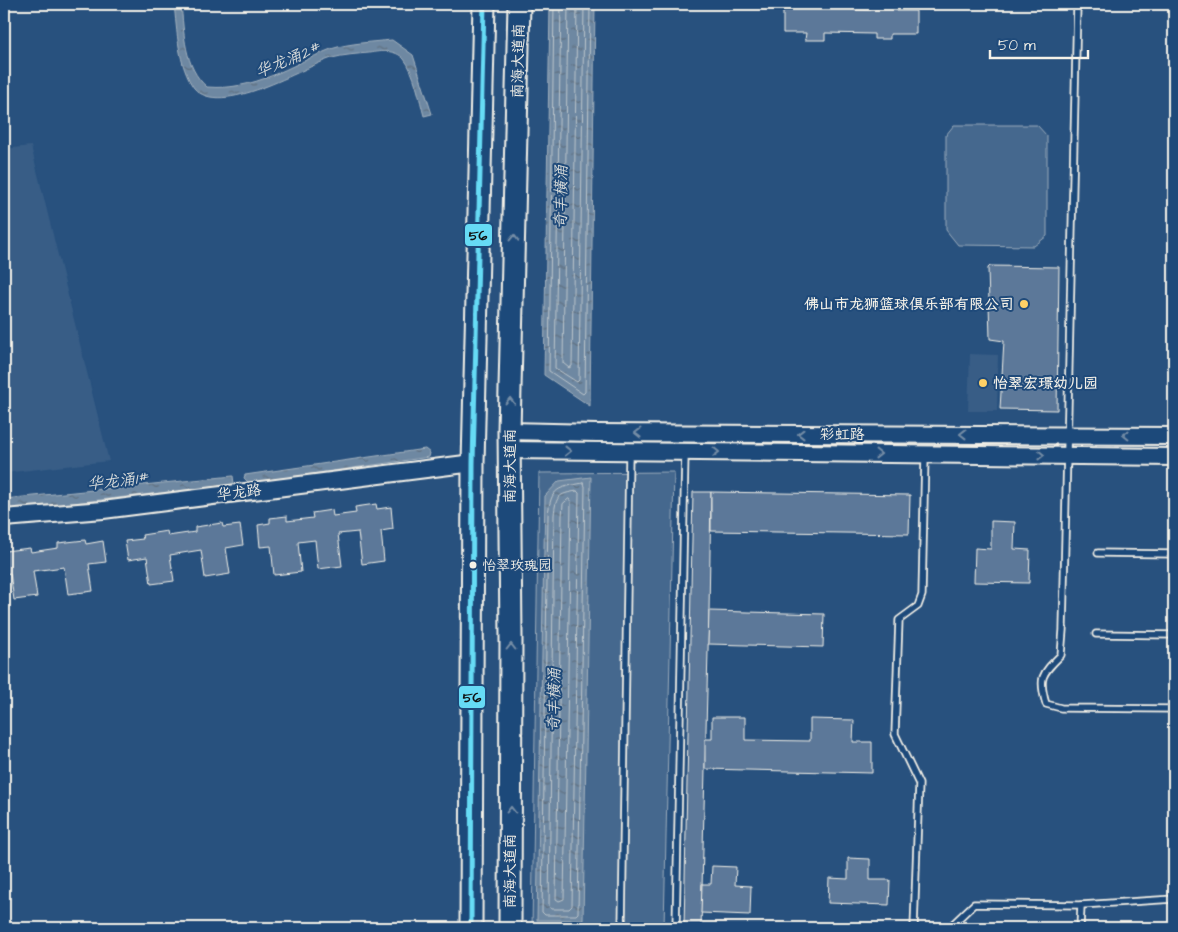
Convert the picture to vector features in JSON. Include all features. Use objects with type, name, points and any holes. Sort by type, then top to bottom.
[{"type":"highway","points":[[471,928],[473,463],[484,4]]},
{"type":"highway","name":"南海大道南","points":[[510,928],[511,638],[509,440],[519,4]]},
{"type":"street","name":"彩虹路","points":[[509,440],[539,432],[1174,436]]},
{"type":"street","name":"彩虹路","points":[[509,440],[539,451],[1174,457]]},
{"type":"street","name":"华龙路","points":[[4,518],[102,510],[473,463]]},
{"type":"lane","points":[[1077,5],[1068,456],[1061,655],[1044,672],[1040,686],[1046,704],[1061,708],[1174,709]]},
{"type":"lane","points":[[622,928],[629,451]]},
{"type":"lane","points":[[676,928],[685,452]]},
{"type":"lane","points":[[914,928],[919,784],[895,734],[899,620],[918,606],[922,595],[925,454]]},
{"type":"lane","points":[[1098,553],[1174,554]]},
{"type":"lane","points":[[1096,634],[1174,635]]},
{"type":"lane","points":[[953,928],[953,924],[974,904],[1081,905],[1174,899]]},
{"type":"lane","points":[[1080,928],[1081,905]]},
{"type":"shaded area","points":[[954,125],[1037,125],[1047,136],[1047,236],[1034,246],[958,245],[946,230],[946,135]]},
{"type":"shaded area","points":[[31,146],[109,461],[4,473],[4,149]]},
{"type":"shaded area","name":"怡翠宏璟幼儿园","points":[[970,354],[998,355],[997,411],[968,411]]},
{"type":"shaded area","points":[[674,472],[664,928],[532,928],[539,473]]},
{"type":"water","points":[[174,4],[181,4],[184,38],[189,60],[199,79],[207,87],[225,87],[256,81],[338,47],[392,40],[413,55],[432,114],[424,116],[414,78],[408,64],[400,56],[388,51],[332,58],[282,80],[241,95],[222,98],[206,96],[194,88],[181,59]]},
{"type":"water","name":"奇丰横涌","points":[[550,4],[595,4],[590,406],[544,375]]},
{"type":"water","points":[[425,449],[430,453],[429,457],[249,483],[244,478],[245,475]]},
{"type":"water","points":[[233,476],[234,484],[229,485],[4,511],[4,499]]},
{"type":"water","name":"奇丰横涌","points":[[591,477],[583,920],[537,920],[545,496],[559,481]]},
{"type":"building","points":[[801,4],[832,4],[832,9],[871,10],[871,4],[897,5],[897,11],[916,11],[916,34],[890,34],[890,39],[874,39],[874,34],[825,33],[825,40],[805,40],[806,33],[783,33],[783,8],[801,8]]},
{"type":"building","name":"佛山市龙狮篮球俱乐部有限公司","points":[[990,266],[1059,267],[1057,410],[1000,409],[1004,341],[990,339],[988,268]]},
{"type":"building","points":[[693,492],[711,492],[709,611],[701,928],[684,928]]},
{"type":"building","points":[[711,492],[910,495],[909,534],[711,531]]},
{"type":"building","points":[[376,504],[377,509],[391,507],[393,529],[381,531],[384,561],[362,564],[358,532],[338,534],[342,566],[318,569],[315,540],[298,542],[301,572],[274,575],[271,546],[260,547],[258,525],[270,523],[270,518],[287,516],[287,521],[313,518],[312,513],[332,510],[333,516],[356,513],[355,507]]},
{"type":"building","points":[[991,521],[1015,522],[1014,549],[1030,550],[1029,583],[974,582],[975,548],[991,549]]},
{"type":"building","points":[[222,523],[223,527],[240,525],[243,545],[226,548],[230,574],[205,578],[201,550],[170,555],[174,581],[151,584],[147,557],[128,560],[125,541],[143,539],[142,535],[167,531],[168,536],[195,532],[195,527]]},
{"type":"building","points":[[85,540],[86,544],[103,541],[106,562],[89,564],[93,591],[68,594],[64,567],[33,571],[37,597],[14,600],[10,573],[4,574],[5,551],[30,548],[31,552],[58,548],[58,543]]},
{"type":"building","points":[[709,611],[824,614],[823,647],[708,644]]},
{"type":"building","points":[[712,717],[745,717],[745,740],[810,741],[810,719],[854,720],[853,742],[872,742],[872,773],[705,769],[705,739],[712,739]]},
{"type":"building","points":[[848,858],[870,859],[870,880],[890,880],[889,905],[828,903],[829,878],[848,879]]},
{"type":"building","points":[[712,866],[736,867],[735,885],[751,886],[750,915],[701,913],[702,884],[711,884]]},
{"type":"transit line","name":"56","points":[[471,928],[473,463],[484,4]]},
{"type":"place","name":"佛山市龙狮篮球俱乐部有限公司","points":[[1024,304]]},
{"type":"place","name":"怡翠宏璟幼儿园","points":[[983,383]]},
{"type":"place","name":"怡翠玫瑰园","points":[[473,565]]},
{"type":"water label","name":"华龙涌2#","points":[[287,59]]},
{"type":"water label","name":"华龙涌1#","points":[[117,480]]}]
